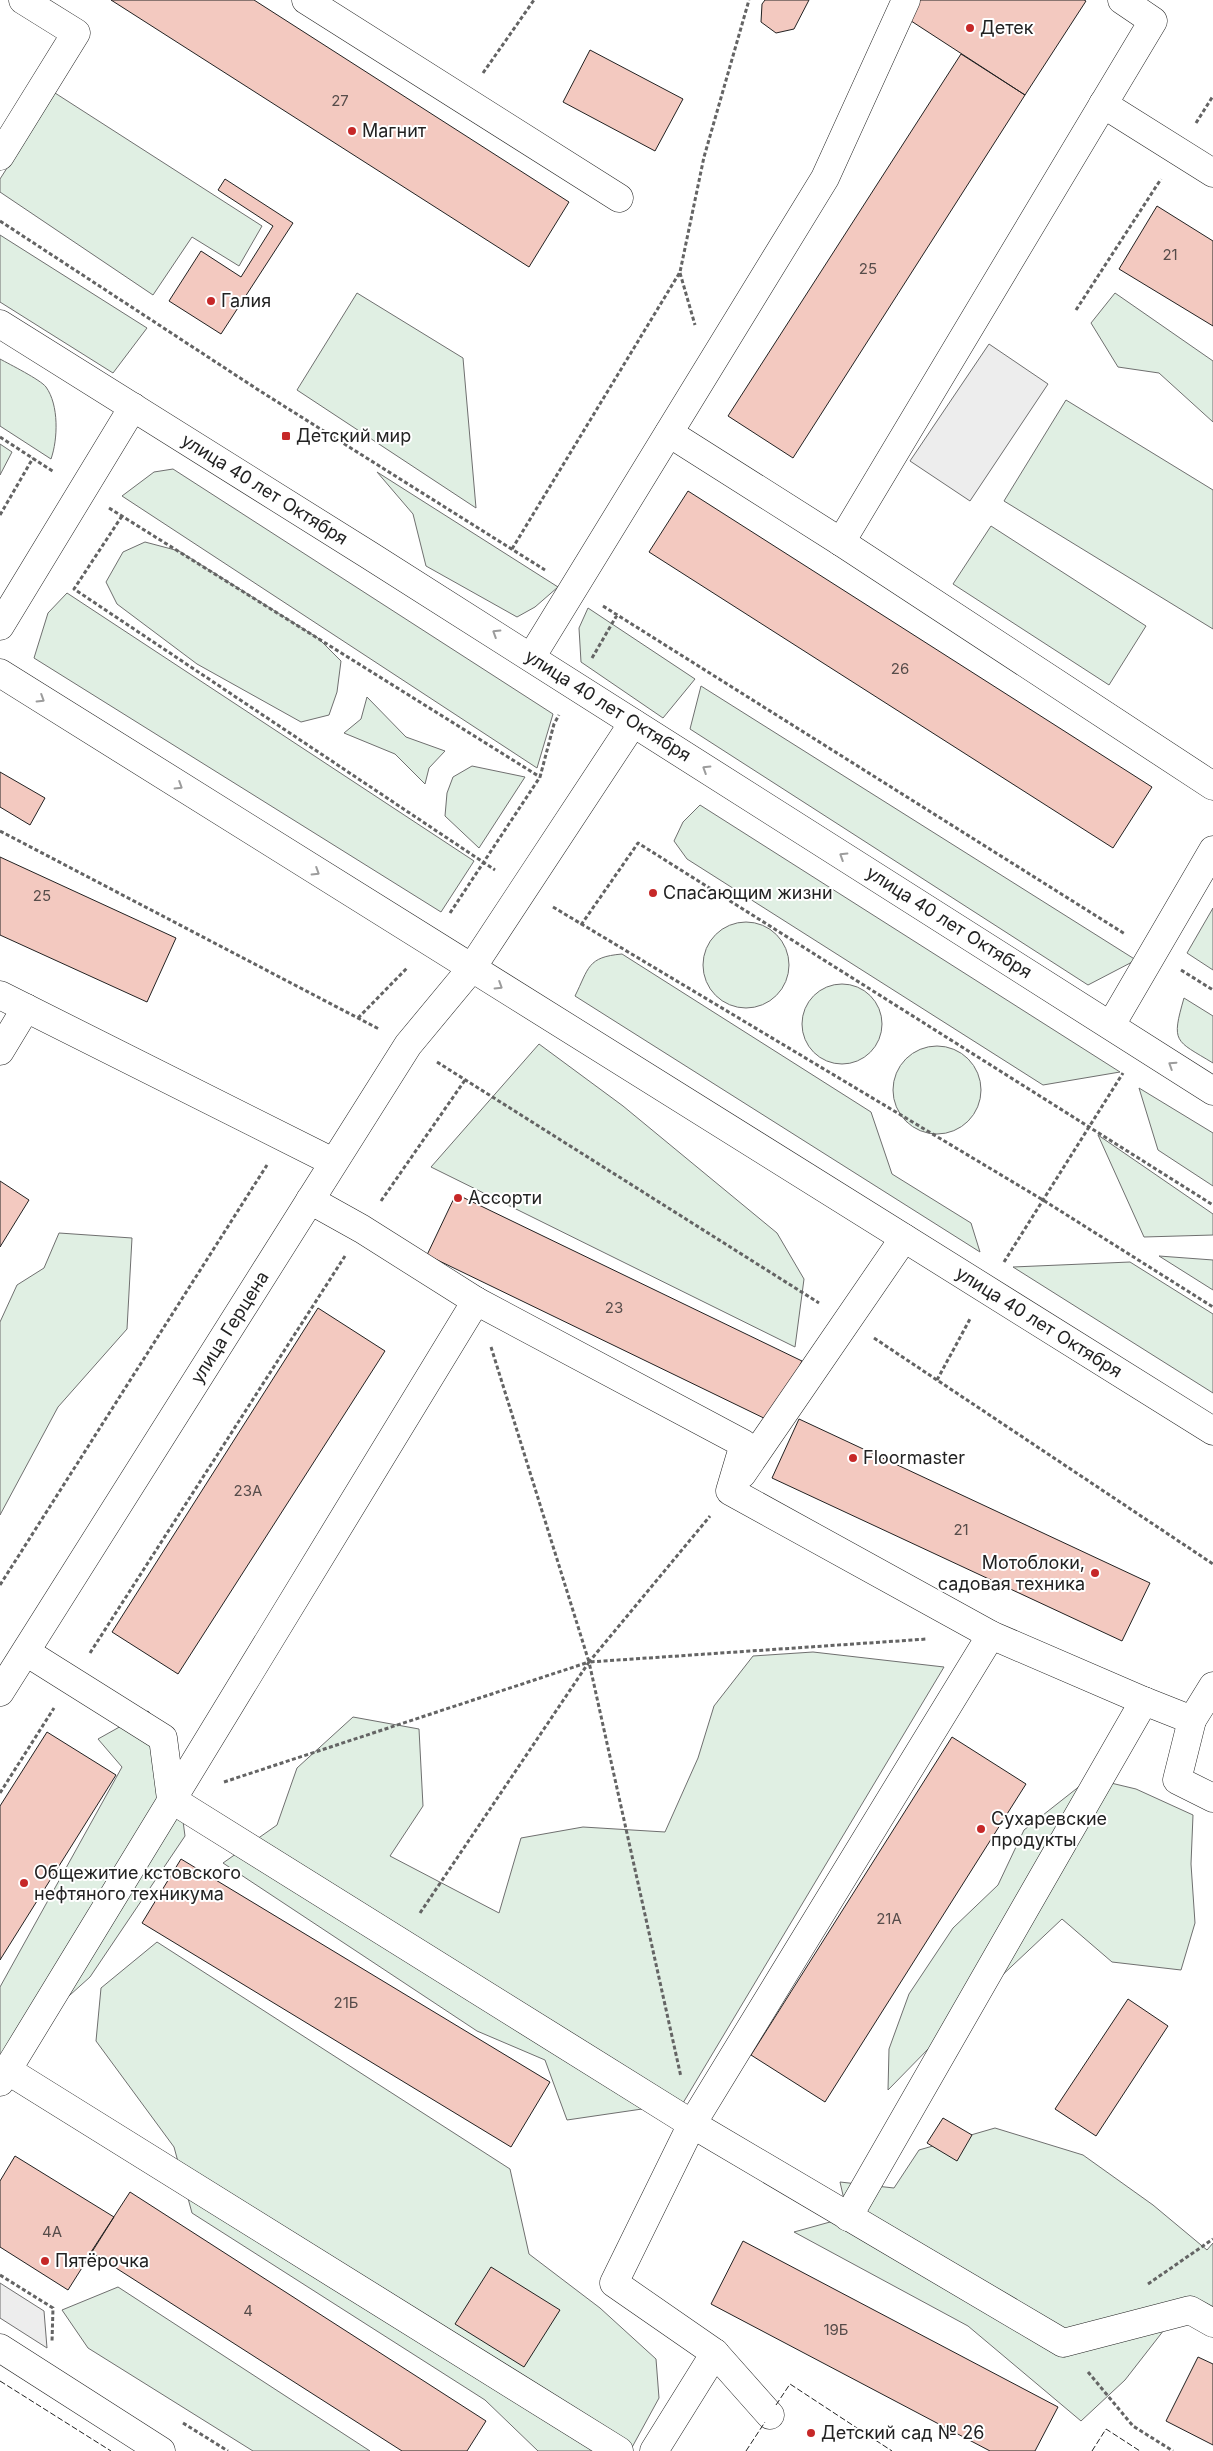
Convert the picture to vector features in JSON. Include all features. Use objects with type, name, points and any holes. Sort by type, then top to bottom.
[{"type":"street","points":[[306,0],[619,198]]},
{"type":"street","points":[[532,656],[825,178],[906,0]]},
{"type":"street","points":[[841,542],[1153,21],[1122,0]]},
{"type":"street","points":[[0,156],[76,33],[40,5]]},
{"type":"street","points":[[1103,104],[1213,173]]},
{"type":"street","name":"улица 40 лет Октября","points":[[0,324],[532,656],[632,722],[1213,1091]]},
{"type":"street","points":[[0,626],[133,407]]},
{"type":"street","points":[[669,433],[841,542],[1213,786]]},
{"type":"street","name":"улица 40 лет Октября","points":[[0,673],[430,944],[1213,1431]]},
{"type":"street","name":"улица Герцена","points":[[0,1692],[408,1045],[471,969],[632,722]]},
{"type":"street","points":[[1111,1026],[1213,850]]},
{"type":"street","points":[[0,995],[333,1162]]},
{"type":"street","points":[[0,1051],[26,1008]]},
{"type":"street","points":[[310,1200],[362,1229],[476,1301],[744,1444],[730,1492]]},
{"type":"street","points":[[730,1492],[904,1238]]},
{"type":"street","points":[[476,1301],[3,2076],[619,2451]]},
{"type":"street","points":[[730,1492],[991,1635],[1192,1720]]},
{"type":"street","points":[[770,2414],[715,2353],[614,2283],[692,2124],[991,1635]]},
{"type":"street","points":[[26,1652],[163,1738],[171,1800]]},
{"type":"street","points":[[1213,1686],[1192,1720],[1177,1780],[1213,1798]]},
{"type":"street","points":[[848,2217],[1144,1701]]},
{"type":"street","points":[[171,1800],[692,2124],[1063,2343],[1190,2310],[1213,2322]]},
{"type":"street","points":[[0,2348],[161,2451]]},
{"type":"street","points":[[654,2451],[715,2353]]},
{"type":"path","points":[[464,100],[534,0]]},
{"type":"path","points":[[512,549],[680,272],[704,157],[749,0]]},
{"type":"path","points":[[1076,310],[1213,96]]},
{"type":"path","points":[[0,221],[269,396],[1213,990]]},
{"type":"path","points":[[680,272],[708,371]]},
{"type":"path","points":[[0,436],[122,516],[540,777]]},
{"type":"path","points":[[0,515],[33,458]]},
{"type":"path","points":[[122,516],[74,589],[581,925],[1042,1200],[1213,1307]]},
{"type":"path","points":[[358,1018],[430,944],[540,777],[554,724]]},
{"type":"path","points":[[0,831],[408,1045],[848,1321],[1213,1564]]},
{"type":"path","points":[[581,925],[638,843],[1213,1205]]},
{"type":"path","points":[[1176,978],[1180,969]]},
{"type":"path","points":[[937,1380],[986,1289],[1141,1045]]},
{"type":"path","points":[[0,1793],[362,1229],[465,1080]]},
{"type":"path","points":[[0,1585],[284,1137]]},
{"type":"path","points":[[476,1301],[589,1662],[692,2124]]},
{"type":"path","points":[[400,1942],[589,1662],[730,1492]]},
{"type":"path","points":[[171,1800],[589,1662],[932,1639]]},
{"type":"path","points":[[0,2275],[53,2308],[52,2343]]},
{"type":"path","points":[[1063,2343],[1133,2426],[1173,2451]]},
{"type":"path","points":[[178,2420],[228,2451]]},
{"type":"green space","points":[[55,93],[262,226],[239,266],[192,237],[153,295],[0,192],[0,179]]},
{"type":"green space","points":[[0,235],[147,328],[113,373],[0,302]]},
{"type":"green space","points":[[357,293],[463,358],[476,508],[297,390]]},
{"type":"green space","points":[[1115,293],[1213,361],[1213,422],[1159,373],[1118,367],[1091,323]]},
{"type":"green space","points":[[0,359],[38,380],[46,387],[50,394],[56,422],[55,442],[51,459],[0,426]]},
{"type":"green space","points":[[1066,400],[1213,490],[1213,629],[1004,501]]},
{"type":"green space","points":[[0,444],[12,452],[0,475]]},
{"type":"green space","points":[[173,469],[553,714],[537,768],[122,496],[154,472]]},
{"type":"green space","points":[[377,472],[558,587],[535,607],[517,617],[426,566],[413,514]]},
{"type":"green space","points":[[991,526],[1146,626],[1109,685],[953,584]]},
{"type":"green space","points":[[145,542],[179,551],[318,638],[341,661],[337,692],[329,715],[301,722],[197,664],[117,604],[106,582],[123,552]]},
{"type":"green space","points":[[67,593],[474,861],[441,912],[34,658],[48,613]]},
{"type":"green space","points":[[588,608],[695,679],[663,718],[581,662],[579,628]]},
{"type":"green space","points":[[701,686],[1136,960],[1088,985],[690,729]]},
{"type":"green space","points":[[367,697],[406,737],[445,751],[429,768],[425,784],[395,754],[344,733],[361,719]]},
{"type":"green space","points":[[472,766],[525,777],[479,848],[445,816],[447,793],[453,777]]},
{"type":"green space","points":[[700,805],[1120,1072],[1043,1085],[687,859],[674,841],[683,822]]},
{"type":"green space","points":[[1213,908],[1213,970],[1187,953]]},
{"type":"green space","points":[[746,922],[762,925],[770,929],[782,941],[786,949],[789,965],[786,981],[782,989],[770,1001],[762,1005],[746,1008],[730,1005],[722,1001],[710,989],[706,981],[703,965],[706,949],[710,941],[722,929],[730,925]]},
{"type":"green space","points":[[622,954],[871,1112],[892,1174],[971,1223],[980,1252],[575,996],[587,971],[595,961]]},
{"type":"green space","points":[[834,984],[850,984],[871,995],[882,1016],[882,1032],[871,1053],[850,1064],[834,1064],[820,1058],[808,1046],[802,1032],[802,1016],[808,1002],[820,990]]},
{"type":"green space","points":[[1184,998],[1213,1016],[1213,1063],[1179,1039],[1177,1032]]},
{"type":"green space","points":[[539,1044],[623,1106],[777,1233],[804,1279],[795,1347],[431,1167]]},
{"type":"green space","points":[[937,1046],[954,1049],[968,1059],[978,1073],[981,1090],[978,1107],[968,1121],[954,1131],[937,1134],[920,1131],[906,1121],[896,1107],[893,1090],[896,1073],[906,1059],[920,1049]]},
{"type":"green space","points":[[1139,1088],[1213,1133],[1213,1186],[1158,1150]]},
{"type":"green space","points":[[1098,1135],[1213,1214],[1213,1235],[1144,1237]]},
{"type":"green space","points":[[59,1233],[132,1238],[127,1329],[58,1407],[0,1515],[0,1322],[17,1285],[44,1268]]},
{"type":"green space","points":[[1159,1256],[1213,1260],[1213,1290]]},
{"type":"green space","points":[[1130,1262],[1213,1314],[1213,1393],[1013,1267]]},
{"type":"green space","points":[[813,1652],[944,1667],[683,2103],[567,2120],[545,2060],[477,2031],[223,1863],[277,1825],[297,1768],[353,1717],[419,1729],[423,1806],[390,1856],[499,1913],[521,1838],[583,1827],[665,1832],[698,1758],[714,1706],[753,1656]]},
{"type":"green space","points":[[148,1711],[172,1739],[185,1836],[90,1977],[0,2058],[0,1987],[122,1767],[98,1739]]},
{"type":"green space","points":[[1090,1778],[1136,1789],[1193,1815],[1191,1864],[1195,1923],[1181,1970],[1112,1962],[1062,1919],[979,1997],[888,2090],[889,2049],[909,1994],[953,1928],[998,1885],[1024,1830]]},
{"type":"green space","points":[[157,1942],[510,2169],[529,2254],[600,2308],[656,2359],[659,2398],[630,2451],[538,2451],[485,2400],[192,2213],[174,2147],[96,2041],[101,1988]]},
{"type":"green space","points":[[995,2128],[1083,2155],[1153,2205],[1207,2250],[1213,2243],[1213,2317],[1185,2303],[1125,2380],[1081,2421],[968,2326],[794,2232],[848,2217],[840,2182],[894,2188],[919,2150]]},
{"type":"green space","points":[[118,2287],[370,2451],[253,2451],[88,2348],[62,2310]]},
{"type":"shaded area","points":[[989,344],[1048,384],[970,501],[910,461]]},
{"type":"shaded area","points":[[0,2283],[44,2311],[47,2348],[0,2318]]},
{"type":"building","points":[[111,0],[254,0],[569,202],[529,267]]},
{"type":"building","points":[[765,0],[809,0],[794,29],[776,33],[761,22],[762,4]]},
{"type":"building","points":[[916,0],[1086,1],[1025,95],[905,17]]},
{"type":"building","points":[[590,50],[683,99],[655,151],[563,102]]},
{"type":"building","points":[[961,54],[1025,95],[793,458],[728,416]]},
{"type":"building","points":[[225,179],[293,223],[221,334],[169,301],[201,251],[241,277],[273,226],[218,190]]},
{"type":"building","points":[[1157,206],[1213,241],[1213,326],[1119,269]]},
{"type":"building","points":[[688,491],[1152,787],[1113,848],[649,552]]},
{"type":"building","points":[[0,772],[45,798],[30,825],[0,807]]},
{"type":"building","points":[[0,857],[176,938],[147,1002],[0,935]]},
{"type":"building","points":[[0,1181],[29,1200],[0,1247]]},
{"type":"building","points":[[456,1194],[802,1361],[772,1422],[427,1255]]},
{"type":"building","points":[[318,1308],[385,1351],[178,1674],[112,1632]]},
{"type":"building","points":[[799,1419],[1150,1583],[1122,1641],[772,1478]]},
{"type":"building","name":"Общежитие кстовского нефтяного техникума","points":[[47,1732],[116,1775],[0,1960],[0,1806]]},
{"type":"building","points":[[952,1737],[1026,1784],[825,2102],[751,2055]]},
{"type":"building","points":[[181,1859],[550,2082],[511,2147],[142,1923]]},
{"type":"building","points":[[1128,1999],[1168,2026],[1096,2136],[1055,2109]]},
{"type":"building","points":[[943,2118],[972,2135],[957,2161],[927,2143]]},
{"type":"building","points":[[15,2156],[114,2217],[68,2290],[0,2247],[0,2181]]},
{"type":"building","points":[[130,2192],[486,2421],[467,2451],[402,2451],[91,2252]]},
{"type":"building","points":[[743,2241],[1058,2407],[1035,2451],[990,2451],[711,2304]]},
{"type":"building","points":[[491,2267],[560,2310],[524,2367],[455,2324]]},
{"type":"building","points":[[1198,2357],[1213,2364],[1213,2445],[1166,2421]]},
{"type":"fence","points":[[0,2381],[111,2451]]},
{"type":"fence","points":[[776,2405],[790,2384],[892,2451]]},
{"type":"fence","points":[[746,2451],[765,2422]]},
{"type":"fence","points":[[1092,2451],[1106,2429],[1140,2451]]},
{"type":"place","name":"Детек","points":[[970,28]]},
{"type":"place","name":"Магнит","points":[[352,131]]},
{"type":"place","name":"Галия","points":[[211,301]]},
{"type":"place","name":"Детский мир","points":[[286,436]]},
{"type":"place","name":"Спасающим жизни","points":[[653,893]]},
{"type":"place","name":"Ассорти","points":[[458,1198]]},
{"type":"place","name":"Floormaster","points":[[853,1458]]},
{"type":"place","name":"Мотоблоки, садовая техника","points":[[1095,1573]]},
{"type":"place","name":"Сухаревские продукты","points":[[981,1829]]},
{"type":"place","name":"Общежитие кстовского нефтяного техникума","points":[[24,1883]]},
{"type":"place","name":"Пятёрочка","points":[[45,2261]]},
{"type":"place","name":"Детский сад № 26","points":[[811,2433]]}]
